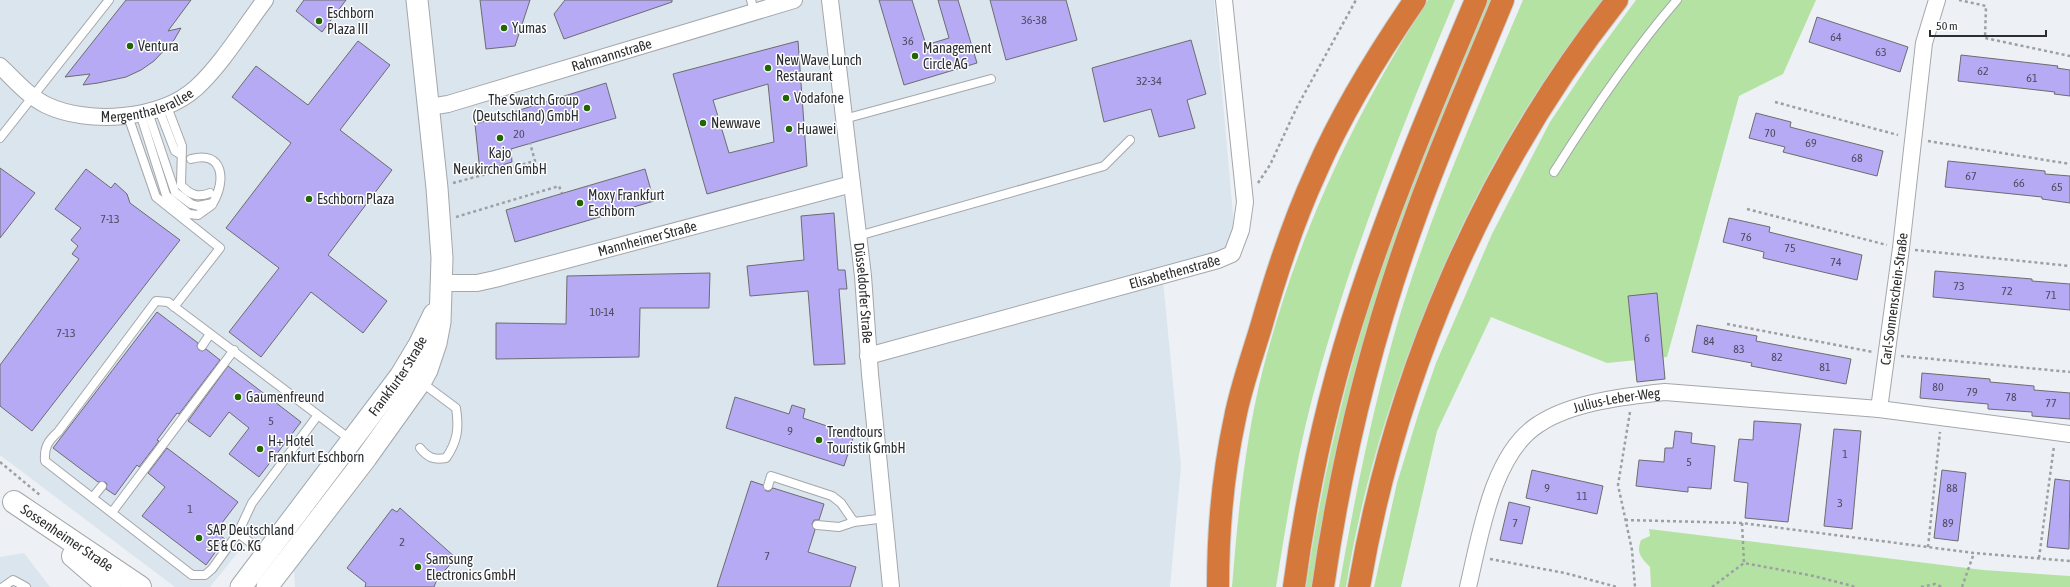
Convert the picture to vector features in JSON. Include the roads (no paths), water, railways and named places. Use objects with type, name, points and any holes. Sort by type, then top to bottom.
[{"type":"highway","points":[[1218,587],[1218,548],[1223,482],[1235,417],[1277,274],[1290,234],[1354,72],[1398,0]]},
{"type":"highway","points":[[1316,171],[1349,106],[1393,32],[1415,0]]},
{"type":"highway","points":[[1294,587],[1300,544],[1317,457],[1360,298],[1421,130],[1476,0]]},
{"type":"highway","points":[[1323,587],[1329,544],[1345,462],[1368,366],[1385,308],[1416,215],[1503,0]]},
{"type":"highway","points":[[1359,587],[1365,551],[1384,472],[1410,390],[1426,344],[1477,222],[1518,146],[1558,79],[1617,0]]},
{"type":"main road","name":"Sossenheimer Straße","points":[[7,496],[109,587]]},
{"type":"main road","name":"Sossenheimer Straße","points":[[7,496],[140,587]]},
{"type":"street","name":"Mergenthalerallee","points":[[0,66],[32,97],[46,105],[65,112],[87,116],[148,110],[195,89],[213,71],[265,0]]},
{"type":"street","name":"Frankfurter Straße","points":[[270,585],[366,458],[421,381],[427,370],[436,343],[440,322],[442,258],[437,188],[418,0]]},
{"type":"street","name":"Rahmannstraße","points":[[429,107],[448,104],[752,6],[794,0]]},
{"type":"street","name":"Düsseldorfer Straße","points":[[830,0],[858,236],[868,356],[886,518],[891,587]]},
{"type":"street","name":"Elisabethenstraße","points":[[868,356],[1218,260],[1232,254],[1241,230],[1245,202],[1224,0]]},
{"type":"street","name":"Carl-Sonnenschein-Straße","points":[[1879,409],[1901,248],[1924,44],[1937,0]]},
{"type":"street","name":"Mannheimer Straße","points":[[441,288],[495,279],[852,184]]},
{"type":"street","name":"Frankfurter Straße","points":[[242,587],[401,375],[429,325],[441,288]]},
{"type":"street","name":"Julius-Leber-Weg","points":[[1468,587],[1484,522],[1496,484],[1514,447],[1539,424],[1562,413],[1632,396],[1665,392],[1879,409]]},
{"type":"street","points":[[1879,409],[2063,433]]},
{"type":"lane","points":[[0,138],[109,0]]},
{"type":"lane","points":[[1554,172],[1580,130],[1658,22],[1677,0]]},
{"type":"lane","points":[[844,119],[991,79]]},
{"type":"lane","points":[[148,110],[182,146],[180,154],[181,185],[195,196],[202,197],[210,193]]},
{"type":"lane","points":[[148,110],[175,192],[191,204],[198,206],[213,203],[221,184],[220,172],[216,163],[208,158],[191,158]]},
{"type":"lane","points":[[148,110],[156,197],[220,248],[174,307]]},
{"type":"lane","points":[[858,236],[1104,166],[1130,140]]},
{"type":"lane","points":[[318,415],[252,503],[238,533],[212,569],[205,575],[198,576],[192,575],[113,511],[46,461],[44,449],[156,301],[168,302],[234,350],[318,415],[351,441]]},
{"type":"lane","points":[[202,346],[210,334]]},
{"type":"lane","points":[[113,511],[144,463],[234,350]]},
{"type":"lane","points":[[420,448],[426,455],[436,460],[446,458],[455,446],[459,425],[456,408],[421,381]]},
{"type":"lane","points":[[768,486],[771,476],[832,496],[840,503],[854,522]]},
{"type":"lane","points":[[93,497],[102,486]]},
{"type":"lane","points":[[817,525],[839,527],[854,522],[886,518]]},
{"type":"lane","points":[[238,533],[266,554]]},
{"type":"lane","points":[[3,587],[13,580],[26,587]]},
{"type":"place","name":"Eschborn Plaza III","points":[[319,21]]},
{"type":"place","name":"Yumas","points":[[504,28]]},
{"type":"place","name":"Ventura","points":[[130,46]]},
{"type":"place","name":"Management Circle AG","points":[[915,56]]},
{"type":"place","name":"New Wave Lunch Restaurant","points":[[768,68]]},
{"type":"place","name":"Vodafone","points":[[786,98]]},
{"type":"place","name":"The Swatch Group (Deutschland) GmbH","points":[[587,108]]},
{"type":"place","name":"Newwave","points":[[703,123]]},
{"type":"place","name":"Huawei","points":[[789,129]]},
{"type":"place","name":"Kajo Neukirchen GmbH","points":[[500,138]]},
{"type":"place","name":"Eschborn Plaza","points":[[309,199]]},
{"type":"place","name":"Moxy Frankfurt Eschborn","points":[[580,203]]},
{"type":"place","name":"Gaumenfreund","points":[[238,397]]},
{"type":"place","name":"Trendtours Touristik GmbH","points":[[819,440]]},
{"type":"place","name":"H+ Hotel Frankfurt Eschborn","points":[[260,449]]},
{"type":"place","name":"SAP Deutschland SE & Co. KG","points":[[199,538]]},
{"type":"place","name":"Samsung Electronics GmbH","points":[[418,567]]}]
